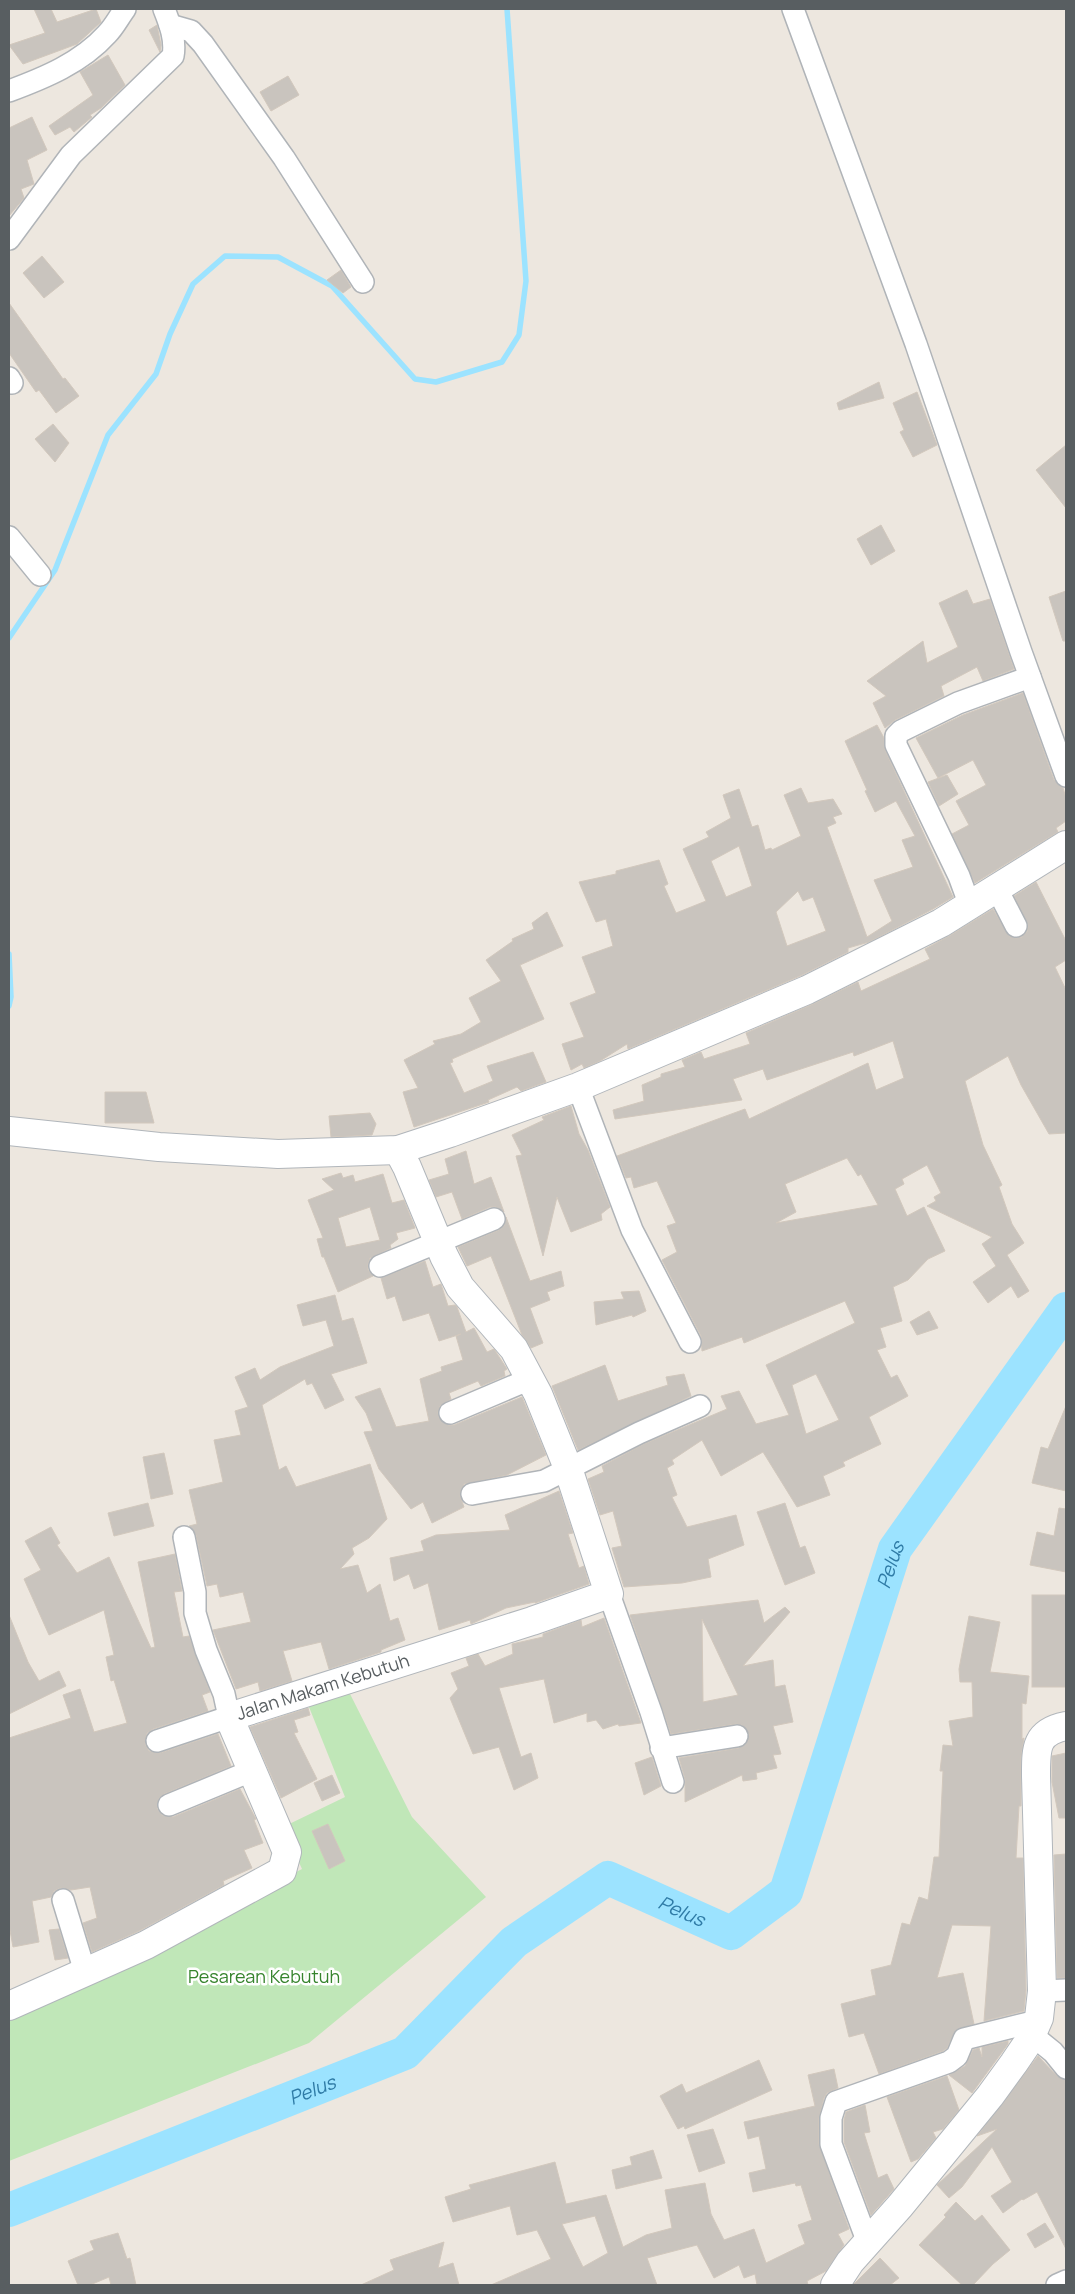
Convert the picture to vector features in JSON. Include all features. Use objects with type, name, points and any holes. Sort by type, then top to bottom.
[{"type":"street","points":[[9,91],[43,78],[82,57],[106,35],[125,9]]},
{"type":"street","points":[[793,9],[916,344],[1030,677],[1066,776]]},
{"type":"street","points":[[9,239],[72,156],[172,56],[174,48],[167,17]]},
{"type":"street","points":[[167,17],[190,31],[203,44],[284,158],[363,282]]},
{"type":"street","points":[[9,537],[40,575]]},
{"type":"street","points":[[970,906],[959,876],[896,745],[896,736],[901,731],[958,703],[1030,677]]},
{"type":"street","points":[[12,1132],[158,1146],[278,1154],[398,1150],[578,1087],[807,990],[886,952],[970,906],[1066,845]]},
{"type":"street","points":[[997,889],[1016,926]]},
{"type":"street","points":[[578,1087],[632,1230],[690,1342]]},
{"type":"street","points":[[398,1150],[460,1287],[514,1349],[530,1379],[568,1468],[609,1594],[640,1680],[672,1782]]},
{"type":"street","points":[[380,1266],[494,1219]]},
{"type":"street","points":[[450,1413],[530,1379]]},
{"type":"street","points":[[472,1494],[544,1481],[700,1406]]},
{"type":"street","points":[[157,1741],[229,1717],[224,1694],[206,1650],[196,1613],[195,1592],[184,1537]]},
{"type":"street","name":"Jalan Makam Kebutuh","points":[[9,2006],[146,1945],[282,1871],[287,1852],[229,1717],[532,1622],[609,1594]]},
{"type":"street","points":[[835,2285],[850,2262],[868,2243],[990,2096],[1034,2028],[1054,1990],[1036,1776],[1038,1745],[1045,1734],[1066,1726]]},
{"type":"street","points":[[661,1748],[737,1736]]},
{"type":"street","points":[[169,1805],[251,1770]]},
{"type":"street","points":[[63,1900],[85,1972]]},
{"type":"street","points":[[1034,2028],[1066,2068]]},
{"type":"street","points":[[868,2243],[831,2144],[831,2118],[836,2102],[949,2062],[957,2056],[964,2039],[1034,2028]]},
{"type":"street","points":[[1057,2285],[1066,2281]]},
{"type":"green space","name":"Pesarean Kebutuh","points":[[345,1684],[412,1817],[486,1897],[309,2043],[9,2161],[9,2013],[89,1978],[302,1869],[283,1827],[345,1797],[305,1697]]},
{"type":"building","points":[[34,9],[51,9],[57,22],[96,9],[101,22],[77,44],[23,64],[9,45],[45,33]]},
{"type":"building","points":[[157,25],[161,45],[160,52],[149,30]]},
{"type":"building","points":[[108,55],[125,85],[101,108],[90,115],[92,117],[74,132],[70,127],[55,135],[49,126],[93,95],[80,72]]},
{"type":"building","points":[[288,76],[299,95],[271,111],[260,92]]},
{"type":"building","points":[[32,117],[47,150],[27,160],[34,184],[21,189],[24,198],[9,216],[9,128]]},
{"type":"building","points":[[42,256],[64,282],[44,298],[23,273]]},
{"type":"building","points":[[341,270],[351,287],[343,293],[327,280]]},
{"type":"building","points":[[9,303],[63,379],[65,378],[79,396],[56,413],[39,390],[36,392],[9,353]]},
{"type":"building","points":[[879,382],[884,398],[839,410],[837,403]]},
{"type":"building","points":[[917,392],[937,445],[913,457],[900,432],[904,430],[893,403]]},
{"type":"building","points":[[53,424],[69,443],[55,462],[35,439]]},
{"type":"building","points":[[1066,445],[1066,508],[1036,470]]},
{"type":"building","points":[[881,525],[895,551],[871,565],[857,539]]},
{"type":"building","points":[[967,590],[973,604],[990,599],[1014,669],[983,681],[977,667],[941,686],[944,696],[895,720],[885,728],[873,703],[886,696],[867,681],[923,641],[927,663],[958,647],[939,603]]},
{"type":"building","points":[[1066,591],[1066,641],[1063,641],[1049,597]]},
{"type":"building","points":[[1023,693],[1054,780],[1063,788],[1066,798],[1066,821],[1056,828],[1058,832],[975,883],[952,834],[969,825],[956,801],[986,785],[973,760],[938,778],[916,738],[963,715]]},
{"type":"building","points":[[877,725],[884,738],[885,750],[953,897],[869,942],[848,948],[848,952],[800,976],[628,1049],[627,1044],[600,1061],[584,1068],[582,1064],[571,1070],[562,1044],[584,1037],[570,1003],[596,993],[582,957],[613,946],[606,919],[596,922],[579,882],[616,874],[616,871],[659,860],[668,884],[664,886],[676,913],[706,901],[683,849],[709,837],[706,832],[731,818],[723,795],[739,789],[752,827],[758,825],[765,850],[771,848],[772,850],[801,836],[784,795],[801,788],[808,803],[833,799],[842,814],[833,817],[836,823],[827,827],[867,937],[892,921],[874,880],[913,867],[902,840],[915,836],[896,801],[875,812],[845,741]],"holes":[[[739,846],[752,886],[726,897],[711,861]],[[798,891],[803,901],[813,897],[826,931],[787,946],[776,912]]]},
{"type":"building","points":[[947,775],[958,794],[939,806],[928,782]]},
{"type":"building","points":[[1036,882],[1066,941],[1066,960],[1055,967],[1066,990],[1066,1133],[1049,1134],[1021,1085],[1008,1056],[965,1081],[983,1145],[1002,1185],[999,1187],[1012,1224],[1024,1243],[1007,1255],[1029,1291],[1018,1298],[1011,1286],[988,1303],[973,1282],[996,1266],[982,1244],[992,1237],[927,1206],[936,1201],[934,1197],[941,1193],[927,1165],[902,1179],[904,1184],[895,1189],[907,1216],[924,1207],[945,1251],[928,1259],[908,1280],[893,1287],[902,1321],[880,1328],[886,1347],[877,1350],[891,1378],[897,1375],[908,1396],[869,1417],[881,1444],[843,1462],[845,1466],[823,1476],[830,1495],[797,1507],[763,1452],[721,1476],[702,1440],[672,1460],[674,1464],[667,1468],[677,1495],[672,1497],[687,1527],[736,1515],[744,1545],[708,1559],[711,1577],[682,1583],[624,1587],[612,1548],[622,1546],[613,1511],[600,1515],[588,1479],[604,1472],[602,1466],[644,1444],[727,1409],[721,1396],[739,1391],[756,1424],[789,1415],[766,1365],[855,1323],[845,1301],[744,1343],[742,1337],[702,1351],[701,1336],[662,1260],[677,1252],[667,1226],[676,1223],[657,1181],[634,1188],[631,1177],[626,1178],[617,1156],[745,1109],[749,1119],[868,1063],[876,1090],[904,1078],[893,1041],[854,1056],[853,1052],[767,1080],[763,1069],[733,1079],[742,1100],[615,1119],[613,1110],[644,1101],[642,1085],[661,1077],[661,1074],[685,1067],[682,1060],[701,1052],[704,1059],[750,1044],[746,1033],[858,982],[861,991],[930,959],[925,949],[993,909],[1009,936],[1022,937],[1027,932],[1028,926],[1014,896]],"holes":[[[847,1158],[858,1176],[861,1174],[878,1205],[776,1223],[796,1212],[785,1184]],[[816,1374],[839,1420],[806,1434],[792,1385]]]},
{"type":"building","points":[[547,912],[563,946],[520,965],[544,1019],[452,1059],[453,1062],[450,1063],[464,1093],[493,1081],[487,1066],[533,1052],[546,1082],[521,1091],[517,1087],[488,1100],[489,1102],[414,1127],[403,1092],[418,1088],[404,1060],[435,1044],[433,1041],[461,1034],[481,1022],[469,998],[501,981],[486,960],[513,941],[512,939],[534,929],[532,923]]},
{"type":"building","points":[[105,1092],[146,1092],[154,1123],[105,1123]]},
{"type":"building","points":[[571,1106],[579,1134],[588,1150],[610,1207],[601,1214],[602,1220],[571,1232],[557,1197],[543,1256],[516,1156],[522,1155],[512,1135],[544,1120],[542,1117]]},
{"type":"building","points":[[370,1113],[376,1124],[372,1135],[331,1137],[329,1116]]},
{"type":"building","points":[[466,1151],[474,1184],[491,1177],[504,1212],[496,1207],[490,1207],[462,1219],[452,1192],[436,1197],[429,1180],[449,1174],[445,1159]]},
{"type":"building","points":[[341,1173],[343,1178],[353,1175],[355,1182],[383,1174],[392,1203],[404,1200],[415,1228],[396,1233],[398,1239],[390,1245],[391,1248],[370,1258],[368,1270],[373,1276],[338,1292],[324,1257],[322,1257],[317,1239],[323,1238],[308,1200],[334,1190],[322,1179]],"holes":[[[370,1207],[380,1240],[346,1247],[338,1218]]]},
{"type":"building","points":[[506,1217],[530,1281],[561,1271],[564,1286],[547,1292],[550,1300],[530,1308],[543,1343],[531,1348],[522,1335],[491,1256],[467,1266],[458,1247],[499,1230],[504,1226]]},
{"type":"building","points":[[425,1261],[433,1287],[441,1284],[448,1306],[455,1305],[457,1307],[466,1332],[474,1328],[487,1352],[494,1349],[507,1369],[504,1371],[505,1376],[481,1386],[478,1381],[449,1393],[451,1399],[440,1406],[439,1418],[448,1425],[454,1425],[522,1397],[546,1455],[507,1475],[464,1484],[460,1496],[464,1507],[432,1523],[423,1502],[411,1509],[379,1469],[364,1432],[373,1431],[366,1413],[355,1397],[380,1388],[396,1427],[429,1421],[420,1379],[442,1371],[441,1367],[463,1360],[456,1336],[461,1334],[439,1341],[429,1313],[403,1321],[395,1296],[387,1299],[381,1278]]},
{"type":"building","points":[[639,1291],[646,1311],[633,1317],[632,1315],[596,1325],[594,1302],[624,1299],[621,1292]]},
{"type":"building","points":[[335,1295],[342,1321],[353,1318],[367,1363],[331,1374],[344,1400],[325,1409],[312,1383],[307,1385],[305,1379],[262,1405],[279,1470],[286,1466],[296,1487],[370,1464],[387,1519],[369,1538],[352,1548],[354,1554],[340,1569],[358,1565],[367,1593],[380,1584],[390,1621],[398,1618],[405,1640],[381,1650],[381,1652],[329,1669],[321,1642],[283,1651],[292,1681],[260,1691],[258,1682],[236,1689],[213,1630],[251,1622],[243,1592],[220,1597],[217,1584],[207,1586],[196,1535],[189,1526],[197,1524],[189,1490],[223,1482],[214,1440],[241,1435],[235,1411],[248,1407],[235,1377],[255,1368],[260,1380],[280,1367],[334,1346],[326,1320],[303,1326],[297,1305]]},
{"type":"building","points":[[929,1311],[938,1328],[917,1335],[910,1322]]},
{"type":"building","points":[[605,1365],[618,1401],[668,1385],[666,1377],[684,1374],[691,1396],[578,1450],[552,1386]]},
{"type":"building","points":[[1066,1406],[1066,1491],[1032,1483],[1041,1447],[1048,1449]]},
{"type":"building","points":[[164,1453],[173,1494],[151,1499],[143,1457]]},
{"type":"building","points":[[559,1491],[573,1533],[568,1534],[579,1568],[584,1566],[589,1584],[535,1603],[506,1608],[471,1624],[470,1620],[439,1630],[428,1583],[414,1589],[409,1574],[394,1581],[390,1558],[424,1551],[421,1541],[436,1535],[510,1530],[505,1515]]},
{"type":"building","points":[[148,1503],[154,1526],[114,1536],[108,1513]]},
{"type":"building","points":[[785,1503],[800,1548],[805,1546],[815,1573],[785,1585],[757,1512]]},
{"type":"building","points":[[1059,1508],[1066,1509],[1066,1572],[1030,1565],[1037,1532],[1054,1536]]},
{"type":"building","points":[[51,1527],[60,1543],[57,1545],[77,1573],[109,1557],[151,1648],[155,1647],[138,1562],[175,1554],[182,1591],[174,1592],[183,1637],[189,1636],[210,1692],[202,1695],[208,1711],[153,1729],[147,1733],[145,1744],[149,1751],[160,1753],[218,1734],[231,1766],[164,1794],[159,1798],[157,1809],[162,1815],[173,1817],[240,1789],[256,1819],[254,1820],[263,1843],[244,1850],[252,1868],[223,1881],[224,1885],[139,1931],[92,1952],[83,1923],[97,1918],[90,1887],[71,1890],[60,1888],[54,1891],[51,1897],[32,1901],[39,1942],[13,1947],[9,1925],[9,1738],[71,1718],[63,1695],[80,1689],[94,1732],[127,1723],[114,1680],[111,1681],[106,1657],[114,1655],[104,1610],[49,1635],[24,1579],[41,1570],[25,1541]]},
{"type":"building","points":[[1032,1595],[1066,1595],[1066,1687],[1032,1687]]},
{"type":"building","points":[[758,1600],[764,1623],[785,1607],[790,1612],[743,1666],[773,1660],[775,1687],[785,1685],[793,1722],[773,1726],[781,1754],[773,1755],[777,1768],[756,1773],[757,1779],[743,1781],[742,1775],[685,1802],[685,1779],[679,1758],[739,1748],[748,1741],[749,1734],[742,1725],[736,1724],[671,1734],[630,1615]],"holes":[[[702,1619],[738,1695],[703,1702]]]},
{"type":"building","points":[[9,1615],[28,1662],[39,1681],[59,1671],[66,1686],[9,1714]]},
{"type":"building","points":[[969,1616],[1000,1622],[990,1672],[1029,1676],[1026,1704],[1022,1703],[1022,1739],[1024,1738],[1021,1757],[1021,1806],[1019,1806],[1016,1858],[1023,1858],[1026,1990],[1024,2011],[984,2021],[991,1926],[952,1925],[937,1978],[963,1973],[974,2024],[956,2030],[947,2048],[943,2051],[879,2074],[864,2033],[849,2037],[841,2004],[876,1995],[871,1970],[891,1965],[902,1923],[910,1925],[919,1897],[928,1900],[934,1857],[939,1857],[943,1771],[940,1771],[943,1745],[953,1746],[949,1721],[973,1717],[972,1682],[960,1682],[959,1669]]},
{"type":"building","points":[[604,1618],[641,1723],[619,1726],[618,1724],[603,1729],[596,1720],[587,1722],[587,1713],[554,1723],[544,1679],[499,1688],[521,1757],[531,1753],[538,1778],[514,1790],[499,1747],[473,1754],[450,1698],[458,1689],[451,1673],[469,1666],[466,1658],[478,1654],[485,1666],[513,1654],[512,1644],[543,1637],[543,1634],[581,1620],[582,1627]]},
{"type":"building","points":[[308,1708],[310,1715],[294,1720],[298,1732],[294,1733],[317,1779],[281,1798],[250,1727]]},
{"type":"building","points":[[1066,1753],[1066,1818],[1059,1818],[1052,1782],[1052,1756]]},
{"type":"building","points":[[652,1757],[661,1786],[644,1795],[635,1763]]},
{"type":"building","points":[[332,1775],[340,1793],[322,1801],[314,1783]]},
{"type":"building","points":[[328,1824],[345,1861],[329,1869],[312,1831]]},
{"type":"building","points":[[1066,1854],[1066,1978],[1057,1978],[1054,1855]]},
{"type":"building","points":[[59,1929],[68,1958],[55,1960],[49,1930]]},
{"type":"building","points":[[1008,2041],[1008,2044],[972,2093],[949,2075],[965,2066],[973,2050],[979,2048],[982,2057],[982,2047]]},
{"type":"building","points":[[1038,2056],[1057,2076],[1066,2080],[1066,2249],[1037,2192],[1022,2199],[1003,2213],[991,2196],[1012,2182],[992,2147],[962,2187],[949,2198],[937,2185],[997,2129],[977,2136]]},
{"type":"building","points":[[759,2060],[772,2090],[685,2129],[684,2126],[678,2129],[660,2096],[682,2084],[686,2093]]},
{"type":"building","points":[[834,2069],[838,2088],[827,2093],[824,2098],[819,2118],[819,2144],[849,2229],[838,2234],[844,2245],[826,2271],[807,2281],[808,2285],[757,2285],[755,2274],[744,2278],[739,2265],[714,2278],[697,2245],[647,2258],[657,2285],[491,2285],[551,2259],[537,2230],[517,2235],[510,2206],[453,2222],[445,2197],[471,2189],[469,2185],[555,2162],[566,2204],[606,2195],[623,2247],[646,2235],[672,2228],[665,2190],[705,2183],[711,2214],[724,2240],[754,2229],[766,2263],[805,2244],[798,2225],[812,2220],[801,2185],[796,2186],[795,2183],[753,2192],[749,2173],[766,2169],[759,2136],[748,2139],[744,2122],[815,2106],[808,2075]],"holes":[[[595,2216],[608,2253],[583,2267],[562,2224]]]},
{"type":"building","points":[[947,2076],[959,2110],[943,2129],[933,2132],[936,2138],[918,2159],[911,2162],[887,2097]]},
{"type":"building","points":[[865,2105],[870,2132],[864,2133],[878,2178],[887,2174],[894,2189],[871,2215],[844,2142],[846,2112]]},
{"type":"building","points":[[713,2129],[725,2163],[699,2172],[687,2135]]},
{"type":"building","points":[[653,2150],[662,2178],[616,2189],[612,2170],[632,2165],[630,2157]]},
{"type":"building","points":[[956,2202],[975,2221],[982,2215],[1010,2250],[993,2264],[973,2285],[962,2285],[919,2245],[946,2217],[944,2215]]},
{"type":"building","points":[[1045,2223],[1054,2237],[1035,2248],[1027,2234]]},
{"type":"building","points":[[118,2233],[127,2259],[130,2258],[136,2285],[111,2285],[109,2277],[90,2285],[78,2285],[68,2261],[94,2250],[90,2241]]},
{"type":"building","points":[[444,2242],[438,2268],[453,2263],[459,2285],[361,2285],[394,2270],[390,2260]]},
{"type":"building","points":[[880,2258],[899,2278],[890,2285],[853,2285]]},
{"type":"waterway","points":[[9,638],[55,570],[108,435],[156,374],[170,334],[193,284],[225,256],[278,257],[332,286],[415,379],[436,382],[502,362],[519,335],[526,281],[507,9]]},
{"type":"waterway","points":[[9,954],[11,997],[9,1006]]},
{"type":"waterway","name":"Pelus","points":[[9,2210],[405,2053],[514,1942],[608,1878],[731,1933],[786,1892],[895,1549],[1066,1309]]}]
